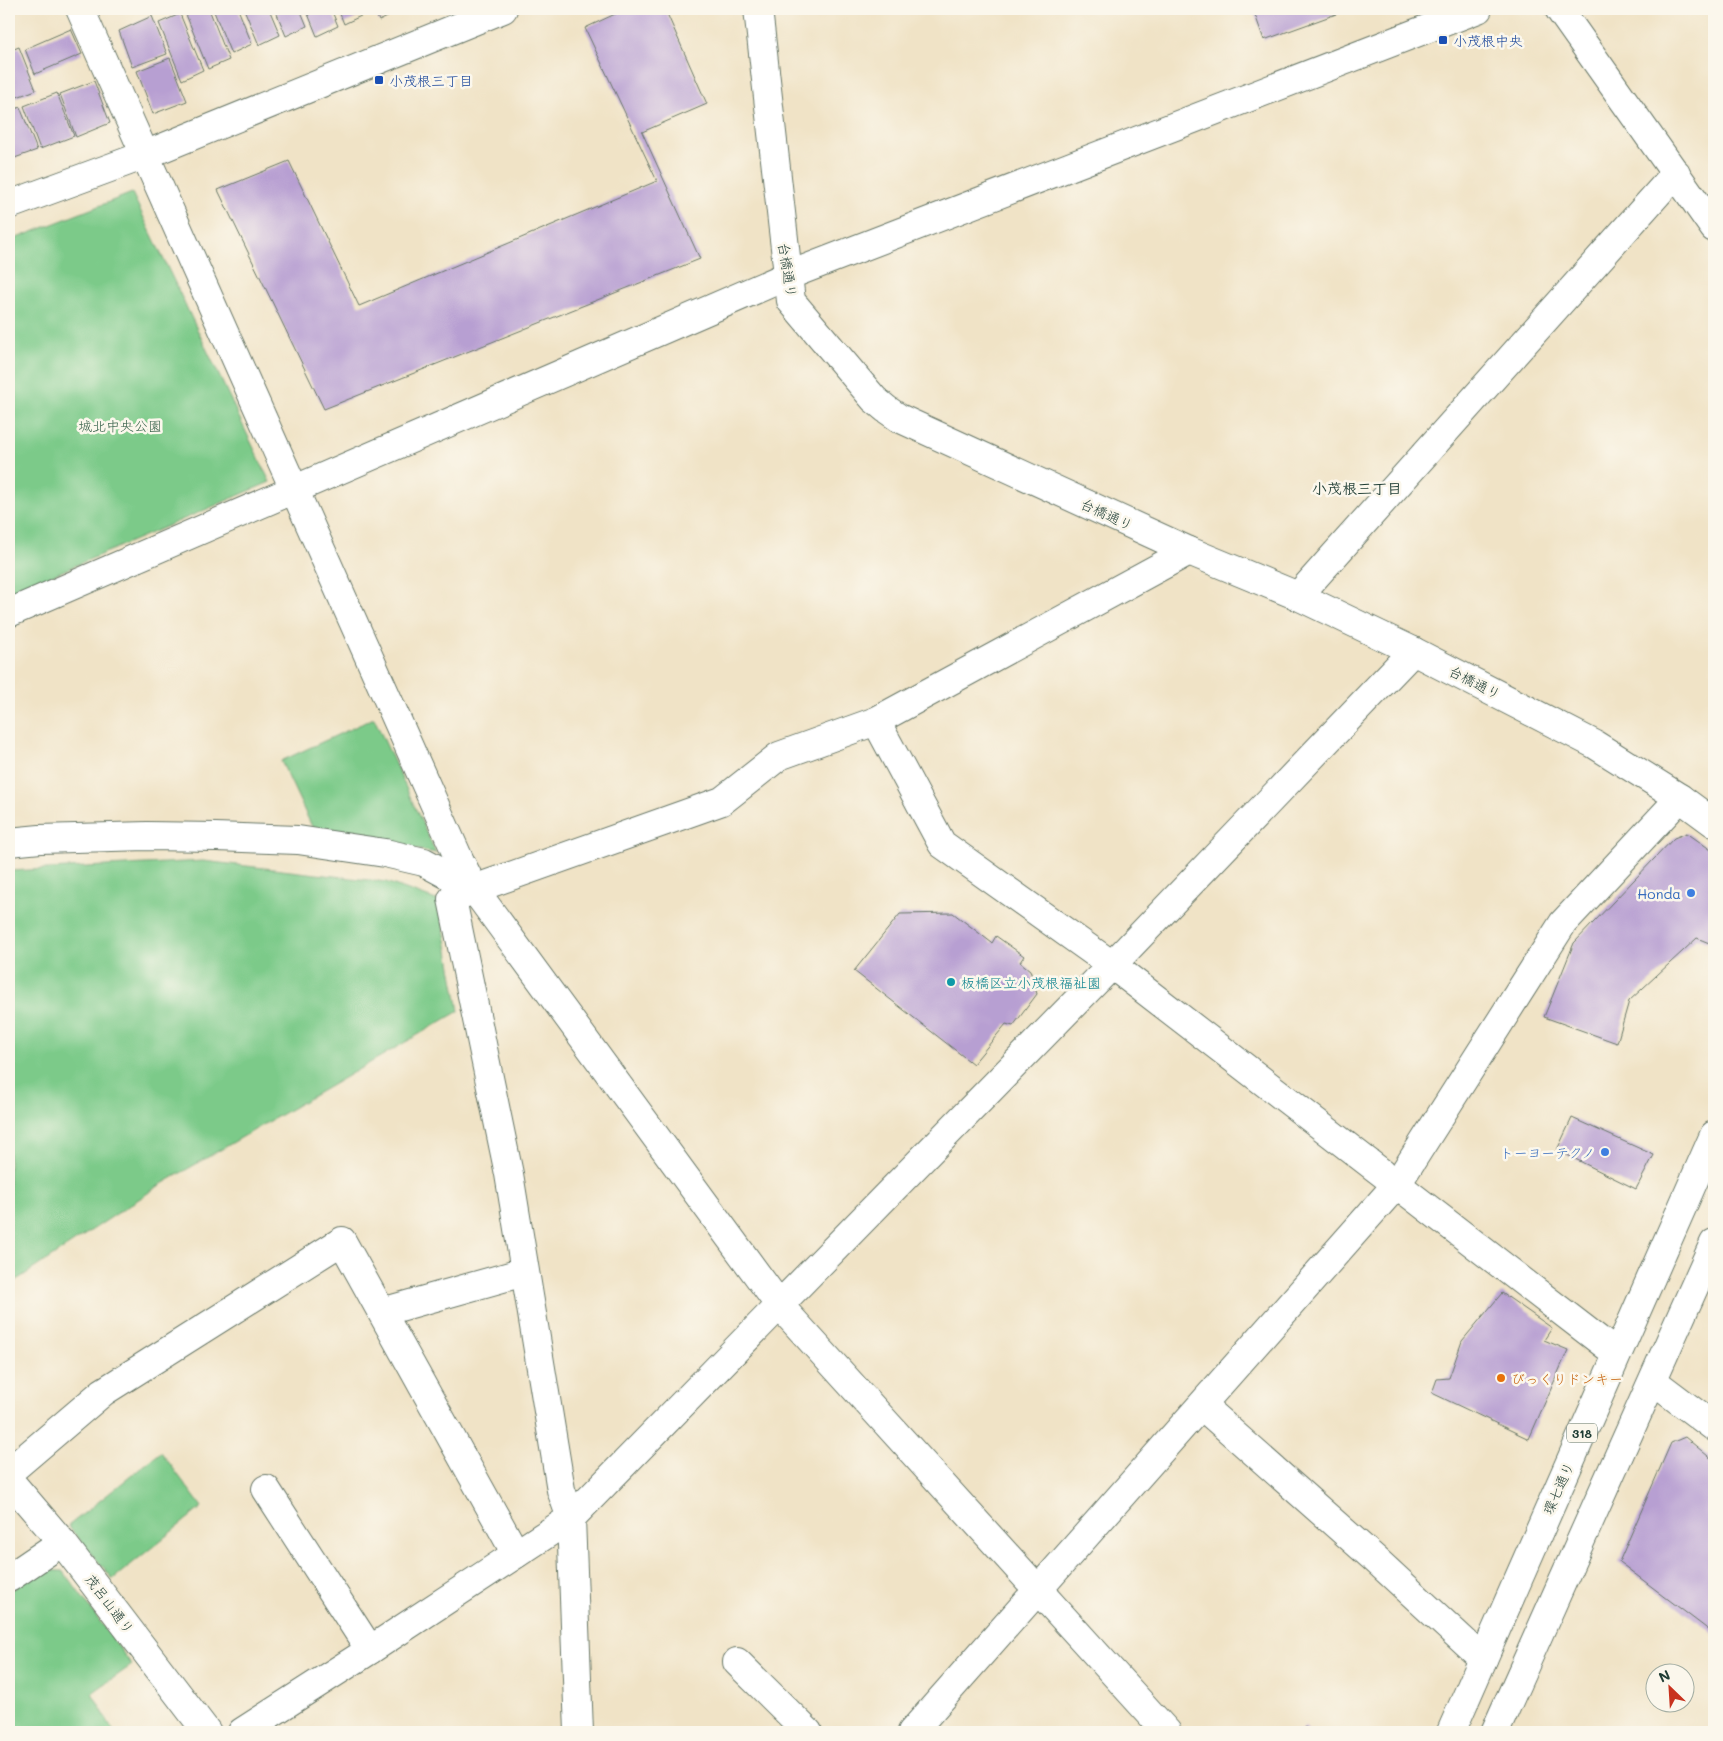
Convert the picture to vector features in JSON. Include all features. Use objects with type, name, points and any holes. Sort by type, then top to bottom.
[{"type":"street","points":[[80,9],[474,889],[780,1306],[1167,1732]]},
{"type":"street","points":[[9,205],[145,155],[503,9]]},
{"type":"street","name":"台橋通り","points":[[758,9],[790,301],[874,399],[899,418],[1189,551],[1298,596],[1413,650],[1594,744],[1680,798],[1714,823]]},
{"type":"street","points":[[9,613],[787,276],[1478,9]]},
{"type":"street","points":[[1559,9],[1714,228]]},
{"type":"street","points":[[1298,596],[1676,173]]},
{"type":"street","points":[[579,1732],[571,1518],[561,1490],[508,1174],[452,899],[474,889],[722,801],[779,756],[876,721],[1189,551]]},
{"type":"street","points":[[242,1732],[571,1518],[1112,965],[1413,650]]},
{"type":"street","points":[[876,721],[942,844],[1112,965],[1616,1354]]},
{"type":"street","points":[[912,1732],[1397,1184],[1563,923],[1680,798]]},
{"type":"street","points":[[9,842],[40,839],[148,836],[216,836],[298,840],[385,853],[424,862],[474,889]]},
{"type":"street","name":"環七通り","points":[[1451,1732],[1714,1135]]},
{"type":"street","points":[[9,1472],[103,1392],[342,1241],[516,1554]]},
{"type":"street","points":[[1495,1732],[1654,1381],[1714,1243]]},
{"type":"street","points":[[382,1312],[524,1272]]},
{"type":"street","points":[[1654,1381],[1714,1427]]},
{"type":"street","points":[[1202,1406],[1376,1560],[1483,1659]]},
{"type":"street","name":"茂呂山通り","points":[[9,1480],[62,1542],[207,1732]]},
{"type":"street","points":[[266,1489],[370,1650]]},
{"type":"street","points":[[9,1578],[62,1542]]},
{"type":"street","points":[[737,1662],[808,1732]]},
{"type":"green space","name":"城北中央公園","points":[[132,193],[270,482],[9,594],[9,241]]},
{"type":"green space","points":[[374,718],[436,853],[314,831],[281,761]]},
{"type":"green space","points":[[203,861],[386,882],[439,901],[459,1011],[160,1185],[9,1285],[9,871]]},
{"type":"green space","points":[[161,1452],[202,1507],[113,1579],[68,1526]]},
{"type":"green space","points":[[40,1570],[63,1571],[132,1665],[92,1693],[114,1732],[9,1732],[9,1592]]},
{"type":"building","points":[[193,9],[209,9],[229,60],[208,69],[185,12]]},
{"type":"building","points":[[213,9],[238,9],[252,44],[231,54]]},
{"type":"building","points":[[244,9],[269,9],[280,35],[259,45]]},
{"type":"building","points":[[275,9],[300,9],[307,26],[286,36]]},
{"type":"building","points":[[306,9],[331,9],[338,26],[317,36]]},
{"type":"building","points":[[338,9],[363,9],[365,14],[344,24]]},
{"type":"building","points":[[374,9],[399,9],[400,11],[379,21]]},
{"type":"building","points":[[626,9],[665,9],[707,104],[642,132],[700,259],[324,409],[218,190],[289,161],[359,306],[657,181],[585,28]]},
{"type":"building","points":[[1253,9],[1350,9],[1264,40]]},
{"type":"building","points":[[180,14],[203,70],[182,80],[159,23]]},
{"type":"building","points":[[152,16],[167,54],[132,67],[119,31]]},
{"type":"building","points":[[71,29],[82,54],[35,74],[25,49]]},
{"type":"building","points":[[19,47],[36,90],[9,100],[9,51]]},
{"type":"building","points":[[170,58],[187,101],[153,114],[137,71]]},
{"type":"building","points":[[94,81],[110,123],[76,137],[60,94]]},
{"type":"building","points":[[57,93],[74,136],[40,149],[24,106]]},
{"type":"building","points":[[20,107],[37,150],[9,160],[9,112]]},
{"type":"building","points":[[1687,833],[1714,852],[1714,945],[1697,938],[1629,1001],[1617,1043],[1544,1017],[1574,943],[1674,838]]},
{"type":"building","name":"板橋区立小茂根福祉園","points":[[953,913],[992,943],[996,936],[1024,956],[1020,962],[1030,970],[1037,994],[1013,1026],[1006,1024],[973,1064],[854,971],[900,914]]},
{"type":"building","points":[[1572,1118],[1654,1155],[1636,1189],[1557,1150]]},
{"type":"building","points":[[1502,1293],[1552,1328],[1544,1340],[1568,1350],[1529,1439],[1432,1393],[1437,1379],[1449,1378],[1462,1341]]},
{"type":"building","points":[[1685,1437],[1714,1461],[1714,1634],[1619,1562],[1671,1443]]},
{"type":"building","points":[[1305,1727],[1310,1732],[1300,1732]]},
{"type":"place","name":"小茂根中央","points":[[1443,40]]},
{"type":"place","name":"小茂根三丁目","points":[[379,80]]},
{"type":"place","name":"Honda","points":[[1691,893]]},
{"type":"place","name":"板橋区立小茂根福祉園","points":[[951,982]]},
{"type":"place","name":"トーヨーテクノ","points":[[1605,1152]]},
{"type":"place","name":"びっくりドンキー","points":[[1501,1378]]},
{"type":"district","name":"小茂根三丁目","points":[[1357,488]]}]
